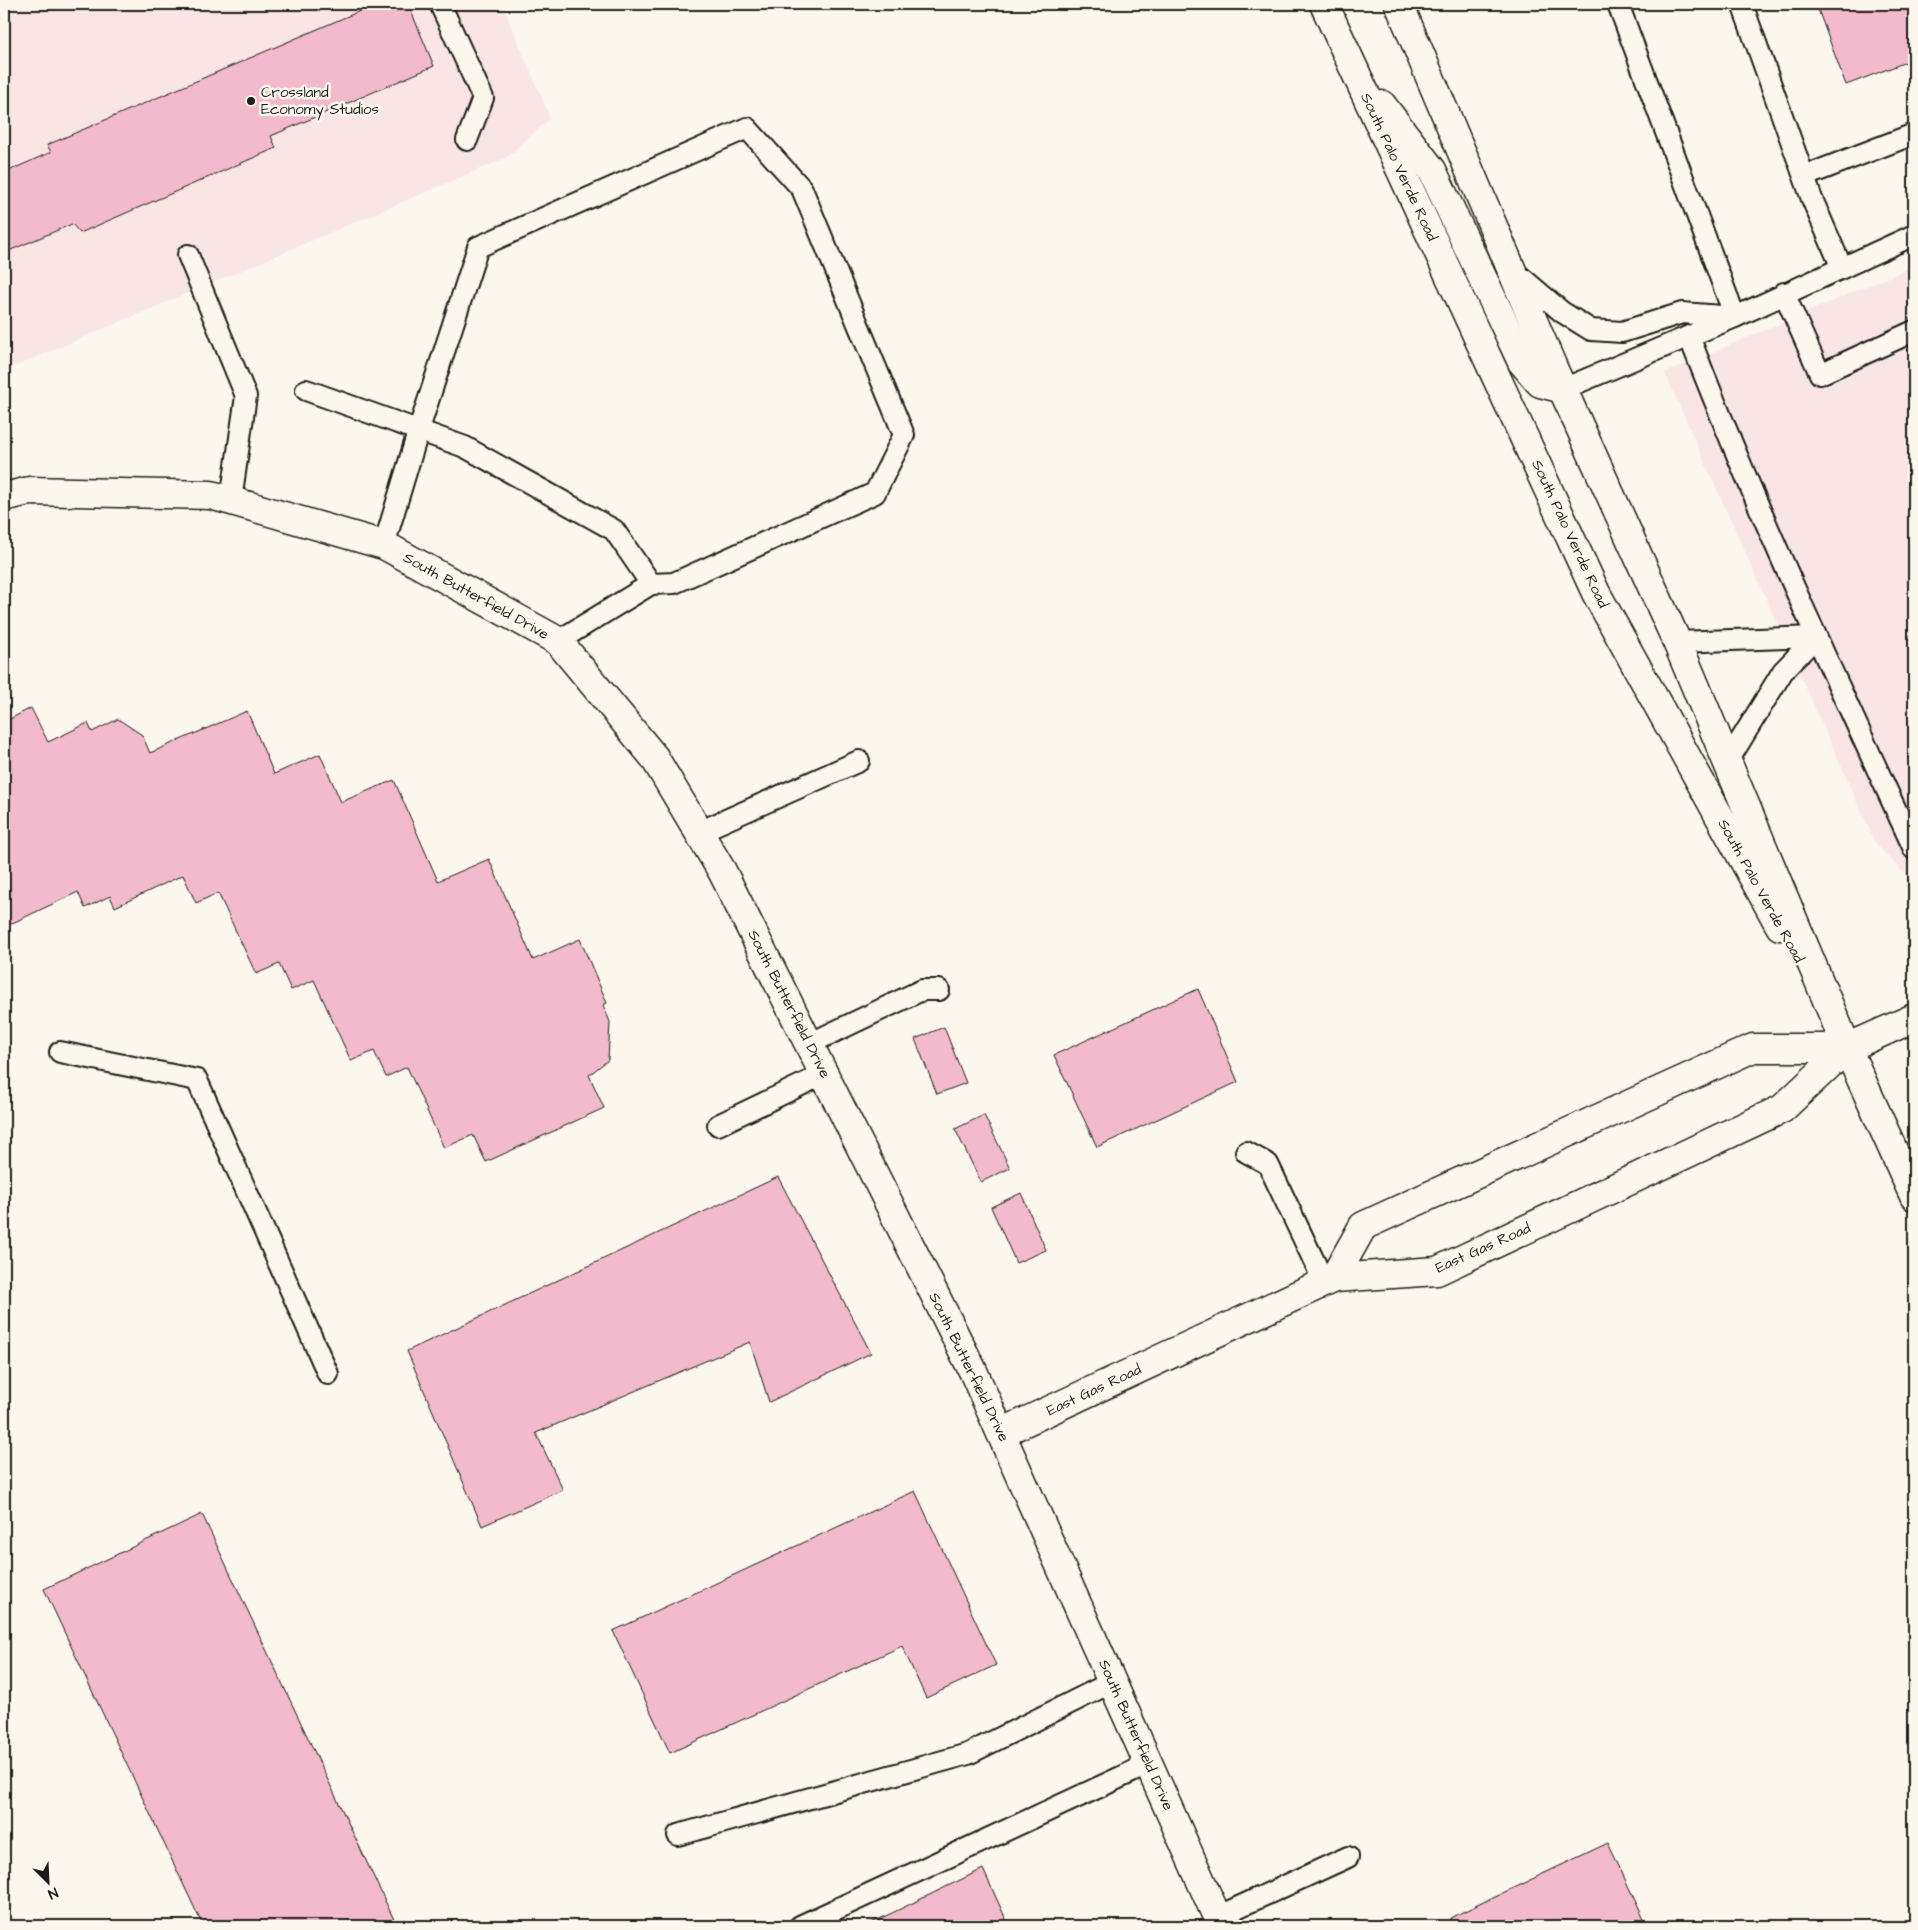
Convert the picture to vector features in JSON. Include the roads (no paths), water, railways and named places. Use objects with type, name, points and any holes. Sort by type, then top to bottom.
[{"type":"street","name":"South Palo Verde Road","points":[[1324,4],[1596,593],[1847,1048]]},
{"type":"street","name":"South Palo Verde Road","points":[[1399,4],[1563,389],[1677,642],[1847,1048],[1914,1196]]},
{"type":"street","points":[[1352,66],[1432,170],[1522,362],[1540,383],[1563,389]]},
{"type":"street","name":"South Butterfield Drive","points":[[4,498],[29,491],[211,495],[231,500],[384,545],[558,641],[654,757],[722,871],[972,1371],[1219,1922]]},
{"type":"street","name":"East Gas Road","points":[[1001,1433],[1329,1280],[1436,1271],[1782,1108],[1847,1048],[1914,1018]]},
{"type":"street","points":[[1329,1280],[1363,1226],[1753,1048],[1847,1048]]},
{"type":"lane","points":[[440,4],[483,98],[467,140]]},
{"type":"lane","points":[[1618,4],[1735,317]]},
{"type":"lane","points":[[1742,4],[1804,176],[1842,268]]},
{"type":"lane","points":[[384,545],[419,429],[478,247],[747,128],[802,189],[904,435],[875,493],[674,583],[651,584],[558,641]]},
{"type":"lane","points":[[1804,176],[1914,134]]},
{"type":"lane","points":[[1563,389],[1735,317],[1914,235]]},
{"type":"lane","points":[[188,255],[246,396],[231,500]]},
{"type":"lane","points":[[1511,268],[1562,312],[1591,330],[1622,332],[1682,313],[1735,317]]},
{"type":"lane","points":[[1784,294],[1820,374],[1914,331]]},
{"type":"lane","points":[[1689,336],[1722,422],[1816,637],[1914,849]]},
{"type":"lane","points":[[306,390],[465,447],[614,530],[651,584]]},
{"type":"lane","points":[[1677,642],[1816,637]]},
{"type":"lane","points":[[1728,761],[1783,671],[1816,637]]},
{"type":"lane","points":[[699,832],[859,761]]},
{"type":"lane","points":[[809,1044],[922,990],[939,990]]},
{"type":"lane","points":[[60,1052],[197,1080],[328,1374]]},
{"type":"lane","points":[[718,1125],[824,1074]]},
{"type":"lane","points":[[1246,1152],[1268,1164],[1329,1280]]},
{"type":"lane","points":[[678,1835],[968,1754],[1112,1682]]},
{"type":"lane","points":[[800,1926],[1149,1764]]},
{"type":"lane","points":[[1219,1922],[1348,1857]]},
{"type":"place","name":"Crossland Economy Studios","points":[[251,101]]}]
